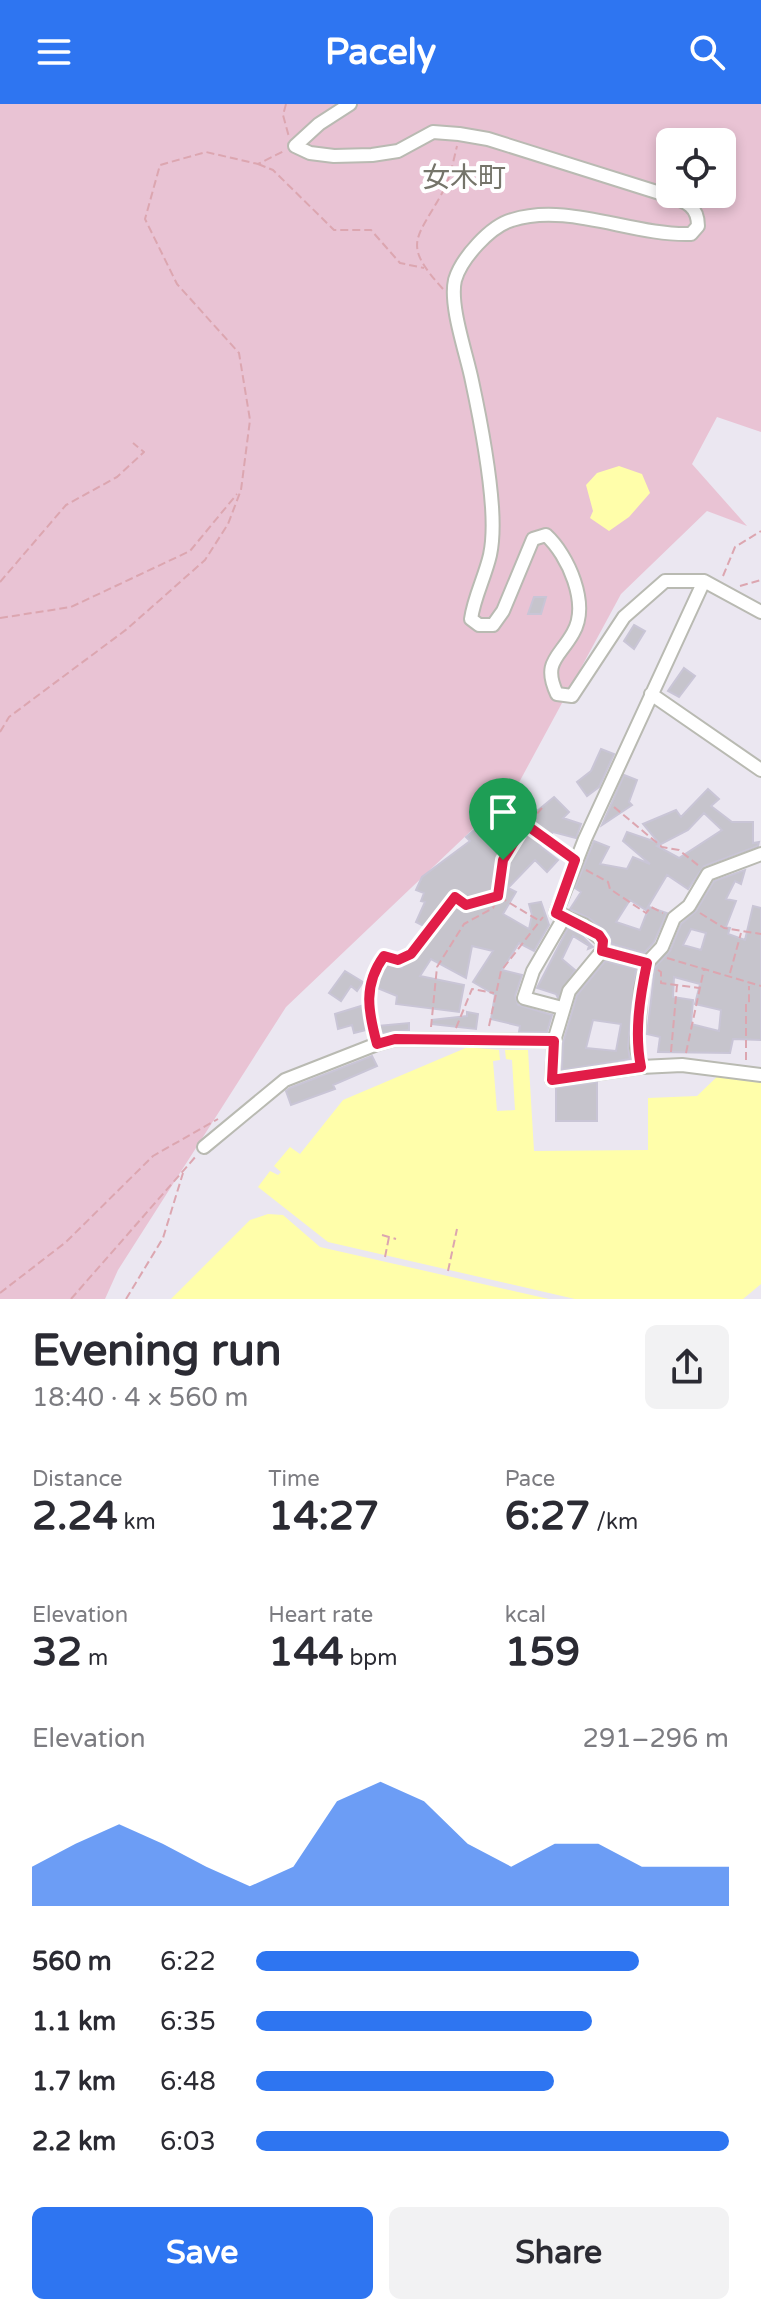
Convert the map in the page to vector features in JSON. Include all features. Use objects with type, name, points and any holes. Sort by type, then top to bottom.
[{"type":"street","points":[[350,104],[319,124],[295,146],[310,153],[334,156],[372,155],[398,151],[433,132],[459,134],[488,139],[690,204],[698,215],[698,226],[691,234],[671,235],[635,231],[583,218],[540,215],[509,220],[464,261],[454,282],[456,300],[487,456],[492,510],[490,553],[471,619],[479,625],[493,625],[503,611],[533,539],[546,535],[561,549],[578,606],[575,631],[554,656],[550,678],[557,694],[572,696],[624,617],[665,581],[704,581],[761,612]]},
{"type":"street","points":[[562,1008],[524,998],[560,914],[575,862],[704,581]]},
{"type":"street","points":[[651,694],[761,770]]},
{"type":"street","points":[[641,1067],[637,1048],[641,989],[651,959],[674,918],[689,906],[708,874],[761,854]]},
{"type":"street","points":[[560,914],[599,935],[603,941],[602,951],[569,991],[562,1008],[554,1041],[552,1080],[641,1067],[676,1066],[761,1075]]},
{"type":"street","points":[[602,951],[651,959]]},
{"type":"street","points":[[204,1147],[285,1080],[377,1044],[395,1039],[554,1041]]},
{"type":"path","points":[[258,164],[295,146],[286,133],[283,115],[286,104]]},
{"type":"path","points":[[456,300],[424,268],[416,239],[423,220],[444,191],[459,134]]},
{"type":"path","points":[[0,732],[9,717],[127,629],[205,560],[228,524],[241,490],[250,420],[239,353],[177,284],[145,219],[160,165],[206,152],[258,164],[273,170],[334,230],[371,230],[400,263],[424,268]]},
{"type":"path","points":[[0,582],[66,505],[117,477],[144,452],[133,443]]},
{"type":"path","points":[[0,618],[71,607],[190,551],[241,490]]},
{"type":"path","points":[[718,588],[735,547],[761,531]]},
{"type":"path","points":[[730,595],[744,582],[761,580]]},
{"type":"path","points":[[604,798],[662,847],[679,850],[708,874]]},
{"type":"path","points":[[430,1040],[437,967],[464,924],[493,908],[498,896],[503,860],[525,824],[542,808]]},
{"type":"path","points":[[525,824],[575,862],[608,882],[610,889],[646,913],[651,907],[674,918]]},
{"type":"path","points":[[377,1044],[368,1012],[368,992],[374,970],[384,956],[398,960],[411,954],[455,897],[466,905],[498,896],[538,920]]},
{"type":"path","points":[[689,906],[724,928],[761,934]]},
{"type":"path","points":[[489,1042],[501,971],[538,920],[560,914]]},
{"type":"path","points":[[729,975],[741,932]]},
{"type":"path","points":[[651,959],[705,967],[761,986]]},
{"type":"path","points":[[651,959],[661,972],[661,983],[700,988]]},
{"type":"path","points":[[676,1066],[705,967]]},
{"type":"path","points":[[746,1073],[749,984]]},
{"type":"path","points":[[676,1066],[677,985]]},
{"type":"path","points":[[453,1041],[472,989],[495,994]]},
{"type":"path","points":[[0,1293],[66,1242],[153,1156],[219,1118]]},
{"type":"path","points":[[71,1299],[204,1147]]},
{"type":"path","points":[[126,1299],[163,1238],[183,1171]]},
{"type":"path","points":[[448,1271],[457,1229]]},
{"type":"path","points":[[382,1235],[396,1239]]},
{"type":"path","points":[[385,1257],[389,1237]]},
{"type":"shaded area","points":[[0,104],[761,104],[761,432],[717,417],[692,464],[747,526],[707,511],[621,594],[516,788],[286,1007],[118,1270],[105,1299],[0,1299]]},
{"type":"shaded area","points":[[619,466],[642,474],[650,493],[629,517],[609,531],[590,518],[593,511],[586,485],[597,473]]},
{"type":"shaded area","points":[[468,1047],[499,1050],[500,1060],[493,1061],[497,1111],[515,1110],[512,1060],[506,1059],[505,1050],[528,1050],[534,1151],[648,1150],[648,1098],[697,1096],[723,1071],[761,1076],[761,1284],[743,1299],[575,1299],[328,1242],[258,1187],[270,1171],[278,1175],[281,1172],[274,1166],[290,1147],[300,1154],[343,1100]]},
{"type":"shaded area","points":[[268,1214],[283,1215],[320,1247],[549,1299],[171,1299],[250,1220]]},
{"type":"building","points":[[534,597],[546,597],[541,614],[528,614]]},
{"type":"building","points":[[634,625],[645,631],[634,649],[624,641]]},
{"type":"building","points":[[684,668],[695,676],[679,697],[668,691]]},
{"type":"building","points":[[601,749],[614,754],[599,787],[587,796],[577,782],[591,771]]},
{"type":"building","points":[[624,775],[637,780],[629,802],[632,805],[602,825]]},
{"type":"building","points":[[708,789],[719,799],[711,806],[732,822],[753,822],[753,843],[759,842],[758,846],[704,866],[688,889],[667,875],[646,910],[630,900],[616,922],[640,930],[649,907],[667,913],[654,942],[644,953],[612,944],[609,934],[589,918],[570,909],[581,892],[575,888],[594,841],[609,847],[600,864],[627,869],[633,857],[650,864],[623,841],[627,832],[659,843],[643,824],[676,810],[681,817]],"holes":[[[704,813],[722,830],[679,858],[657,846],[688,830]]]},
{"type":"building","points":[[554,797],[569,812],[563,818],[581,824],[576,838],[553,832],[540,846],[558,860],[547,872],[535,860],[508,888],[516,892],[503,914],[529,929],[532,915],[529,904],[541,902],[549,925],[534,951],[519,943],[502,970],[522,975],[515,996],[518,1005],[552,1015],[547,1032],[519,1032],[520,1026],[491,1019],[495,995],[473,982],[493,951],[472,946],[466,978],[431,959],[420,976],[464,985],[459,1012],[396,1004],[397,996],[370,985],[382,959],[402,968],[404,961],[409,962],[428,928],[416,922],[425,902],[421,901],[424,893],[416,890],[422,877],[470,841],[466,837],[481,824],[487,829],[500,814],[509,820],[532,804],[537,811]]},
{"type":"building","points":[[745,870],[741,884],[735,881],[726,899],[736,901],[726,927],[730,928],[728,934],[745,940],[753,906],[761,908],[761,1040],[733,1039],[730,1053],[658,1052],[660,1037],[647,1034],[655,967],[670,951],[681,924],[696,911],[714,881]],"holes":[[[691,929],[706,933],[701,950],[683,945]],[[674,977],[700,984],[695,1004],[721,1010],[719,1031],[691,1024],[693,1000],[673,997]]]},
{"type":"building","points":[[568,928],[579,933],[593,947],[588,949],[589,946],[573,936],[562,959],[575,970],[558,998],[556,994],[537,988]]},
{"type":"building","points":[[605,961],[636,969],[628,1047],[630,1059],[562,1070],[563,1043],[577,995]],"holes":[[[593,1020],[621,1024],[616,1051],[586,1048]]]},
{"type":"building","points":[[345,971],[363,982],[357,991],[351,986],[341,1001],[329,993]]},
{"type":"building","points":[[364,1005],[370,1029],[354,1033],[352,1025],[338,1029],[335,1014]]},
{"type":"building","points":[[467,1012],[478,1014],[476,1029],[432,1024],[432,1020],[467,1016]]},
{"type":"building","points":[[409,1023],[409,1030],[378,1034],[378,1026]]},
{"type":"building","points":[[372,1056],[377,1066],[333,1085],[335,1089],[291,1105],[286,1091],[290,1088]]},
{"type":"building","points":[[597,1082],[597,1121],[556,1121],[556,1088]]},
{"type":"district","name":"女木町","points":[[464,178]]},
{"type":"route","points":[[525,824],[551,842],[575,860],[556,913],[599,935],[603,941],[602,951],[615,957],[647,963],[641,989],[637,1048],[641,1067],[552,1080],[554,1041],[395,1039],[377,1044],[368,1012],[368,992],[374,970],[384,956],[398,960],[411,954],[455,897],[466,905],[498,896],[503,860],[525,824]]}]
